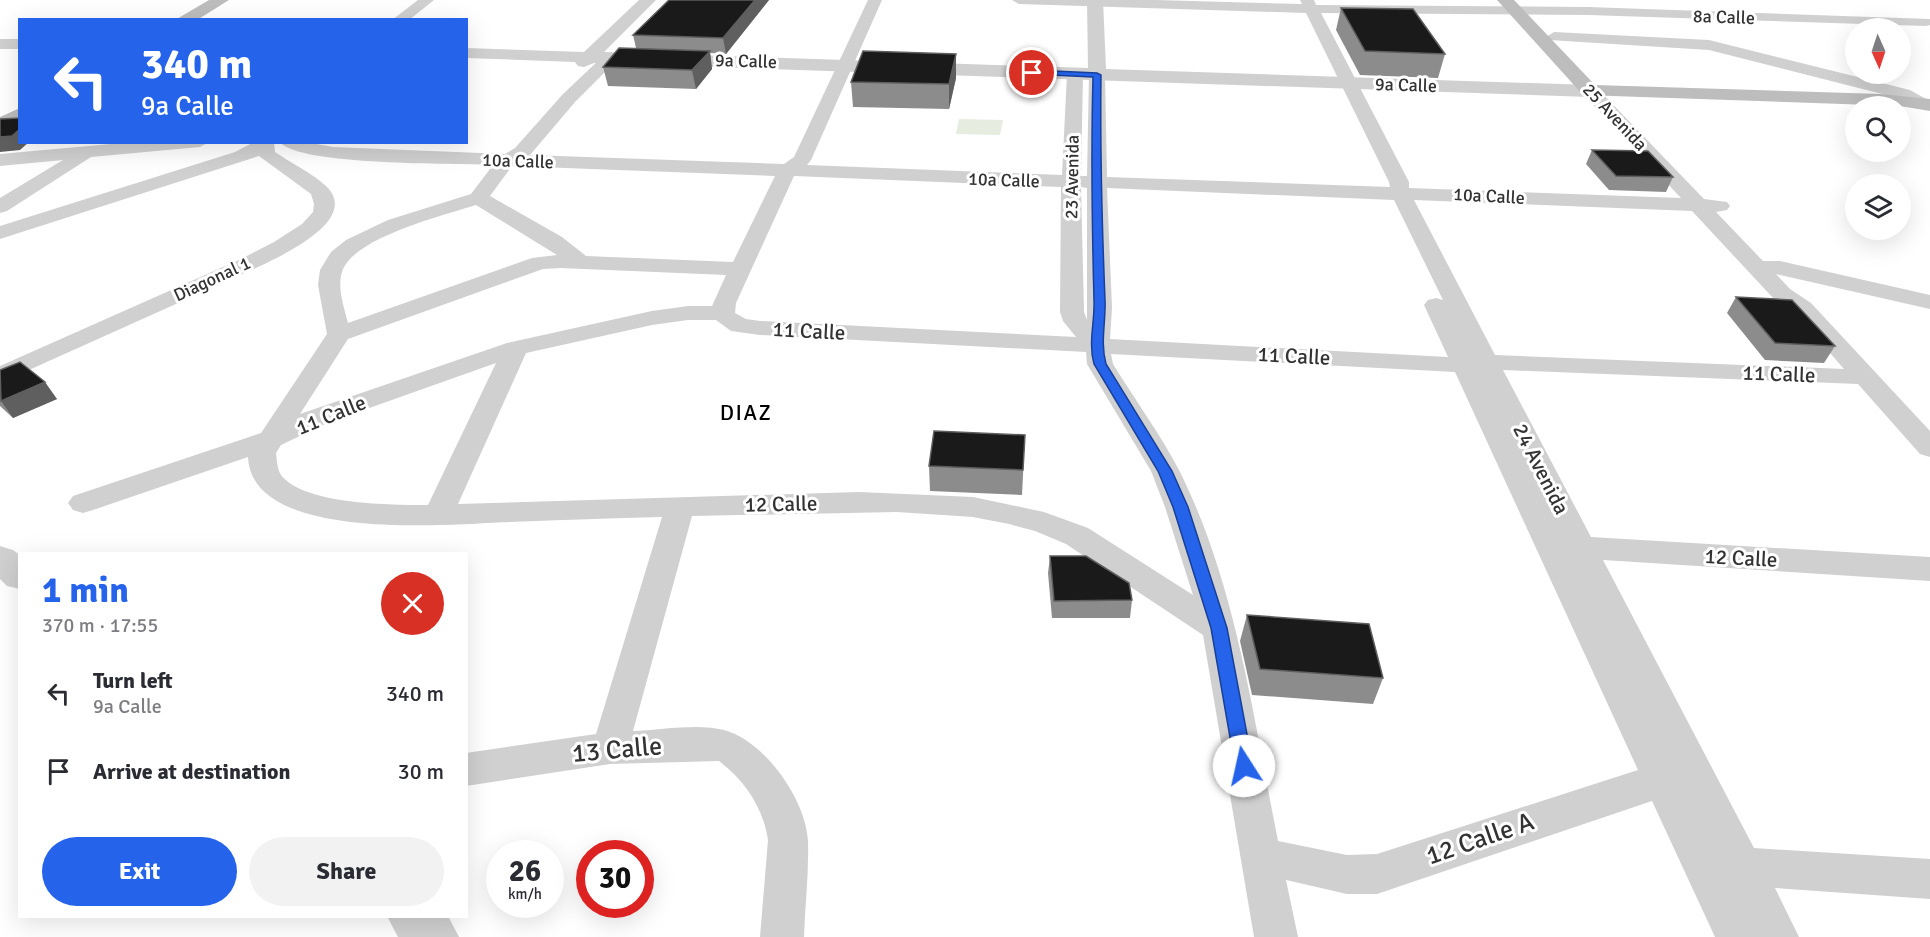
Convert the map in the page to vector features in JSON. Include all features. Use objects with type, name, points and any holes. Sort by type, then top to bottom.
[{"type":"main road","points":[[187,18],[221,0]]},
{"type":"main road","points":[[203,18],[236,0]]},
{"type":"main road","name":"25 Avenida","points":[[1517,6],[1554,38],[1600,91]]},
{"type":"main road","name":"25 Avenida","points":[[1517,6],[1600,91]]},
{"type":"main road","name":"9a Calle","points":[[1600,91],[1869,99],[1926,104]]},
{"type":"main road","points":[[0,114],[18,105]]},
{"type":"main road","points":[[0,125],[18,115]]},
{"type":"street","points":[[402,18],[427,0]]},
{"type":"street","points":[[411,18],[436,0]]},
{"type":"street","points":[[598,60],[648,0]]},
{"type":"street","points":[[478,198],[506,160],[504,152],[598,60],[665,0]]},
{"type":"street","points":[[725,315],[724,303],[787,171],[802,160],[861,0]]},
{"type":"street","points":[[787,171],[783,159],[790,144],[875,0]]},
{"type":"street","name":"8a Calle","points":[[1019,0],[1690,10],[1781,17],[1928,22]]},
{"type":"street","name":"8a Calle","points":[[1178,0],[1300,4]]},
{"type":"street","points":[[1072,1],[1073,21]]},
{"type":"street","name":"23 Avenida","points":[[1095,1],[1097,75],[1095,183],[1101,319],[1096,345],[1100,364],[1173,488],[1219,628],[1276,937]]},
{"type":"street","name":"24 Avenida","points":[[1300,4],[1340,83],[1399,182],[1385,185],[1476,363],[1722,866],[1777,937]]},
{"type":"street","points":[[1690,10],[1690,31],[1712,42],[1709,45]]},
{"type":"street","name":"8a Calle","points":[[1554,38],[1709,45],[1904,94],[1926,104]]},
{"type":"street","points":[[0,43],[18,43]]},
{"type":"street","name":"9a Calle","points":[[468,53],[598,60]]},
{"type":"street","name":"9a Calle","points":[[468,58],[882,67],[1075,65],[1097,75],[1600,91]]},
{"type":"street","name":"23 Avenida","points":[[1075,65],[1071,182],[1072,312],[1079,327],[1096,345]]},
{"type":"street","name":"24 Avenida","points":[[1340,83],[1350,122]]},
{"type":"street","name":"25 Avenida","points":[[1600,91],[1699,206],[1773,272]]},
{"type":"street","name":"25 Avenida","points":[[1600,91],[1720,206],[1773,272],[1782,294],[1803,308],[1930,448]]},
{"type":"street","points":[[0,160],[181,144]]},
{"type":"street","points":[[0,232],[242,156],[257,150],[263,144]]},
{"type":"street","name":"Diagonal 1","points":[[0,375],[236,268],[280,247],[309,228],[319,218],[325,207],[324,197],[319,190],[268,156],[264,149],[265,144]]},
{"type":"street","name":"10a Calle","points":[[294,144],[308,150],[333,153],[1095,183],[1385,185],[1720,206]]},
{"type":"street","points":[[0,207],[85,154]]},
{"type":"street","name":"10a Calle","points":[[339,334],[330,276],[336,259],[345,250],[396,224],[478,198],[554,242],[581,262]]},
{"type":"street","points":[[269,440],[339,334],[528,267],[551,262],[740,269]]},
{"type":"street","points":[[1773,272],[1930,302]]},
{"type":"street","points":[[1773,272],[1930,309]]},
{"type":"street","name":"11 Calle","points":[[82,503],[269,440],[317,417],[516,348],[652,318],[688,313],[725,315],[740,326],[760,328],[1476,363],[1864,377]]},
{"type":"street","points":[[438,515],[516,348]]},
{"type":"street","name":"12 Calle","points":[[269,440],[262,453],[262,466],[266,479],[292,497],[311,503],[370,512],[438,515],[680,506],[891,503],[1017,514],[1059,527],[1077,537],[1219,628]]},
{"type":"street","points":[[610,748],[680,506]]},
{"type":"street","name":"12 Calle","points":[[1566,548],[1930,569]]},
{"type":"street","points":[[0,559],[18,574]]},
{"type":"street","name":"13 Calle","points":[[468,770],[610,748],[664,745],[723,746],[733,750],[758,775],[786,824],[788,840],[782,937]]},
{"type":"street","name":"12 Calle A","points":[[1261,857],[1283,860],[1340,875],[1377,874],[1625,791],[1680,782]]},
{"type":"street","points":[[1722,866],[1930,879]]},
{"type":"street","name":"24 Avenida","points":[[1722,866],[1737,937]]},
{"type":"street","points":[[413,918],[435,937]]},
{"type":"shaded area","points":[[959,119],[1003,120],[1000,135],[956,134]]},
{"type":"building","points":[[669,0],[755,0],[723,38],[633,35]]},
{"type":"building","points":[[1341,8],[1413,9],[1445,54],[1365,51]]},
{"type":"building","points":[[619,48],[710,51],[692,70],[603,67]]},
{"type":"building","points":[[863,51],[956,54],[949,84],[851,82]]},
{"type":"building","points":[[18,118],[18,131],[12,136],[0,137],[0,119]]},
{"type":"building","points":[[1592,150],[1648,151],[1673,177],[1616,176]]},
{"type":"building","points":[[1736,297],[1792,300],[1835,346],[1775,343]]},
{"type":"building","points":[[20,362],[45,382],[1,401],[0,370]]},
{"type":"building","points":[[934,431],[1025,435],[1023,470],[929,466]]},
{"type":"building","points":[[1050,556],[1086,556],[1129,583],[1132,600],[1054,601]]},
{"type":"building","points":[[1247,615],[1369,624],[1383,678],[1260,669]]},
{"type":"district","name":"DIAZ","points":[[746,412]]},
{"type":"route","points":[[1032,73],[1097,75],[1095,183],[1101,319],[1096,345],[1097,354],[1100,364],[1165,471],[1180,507],[1219,628],[1244,766]]}]
